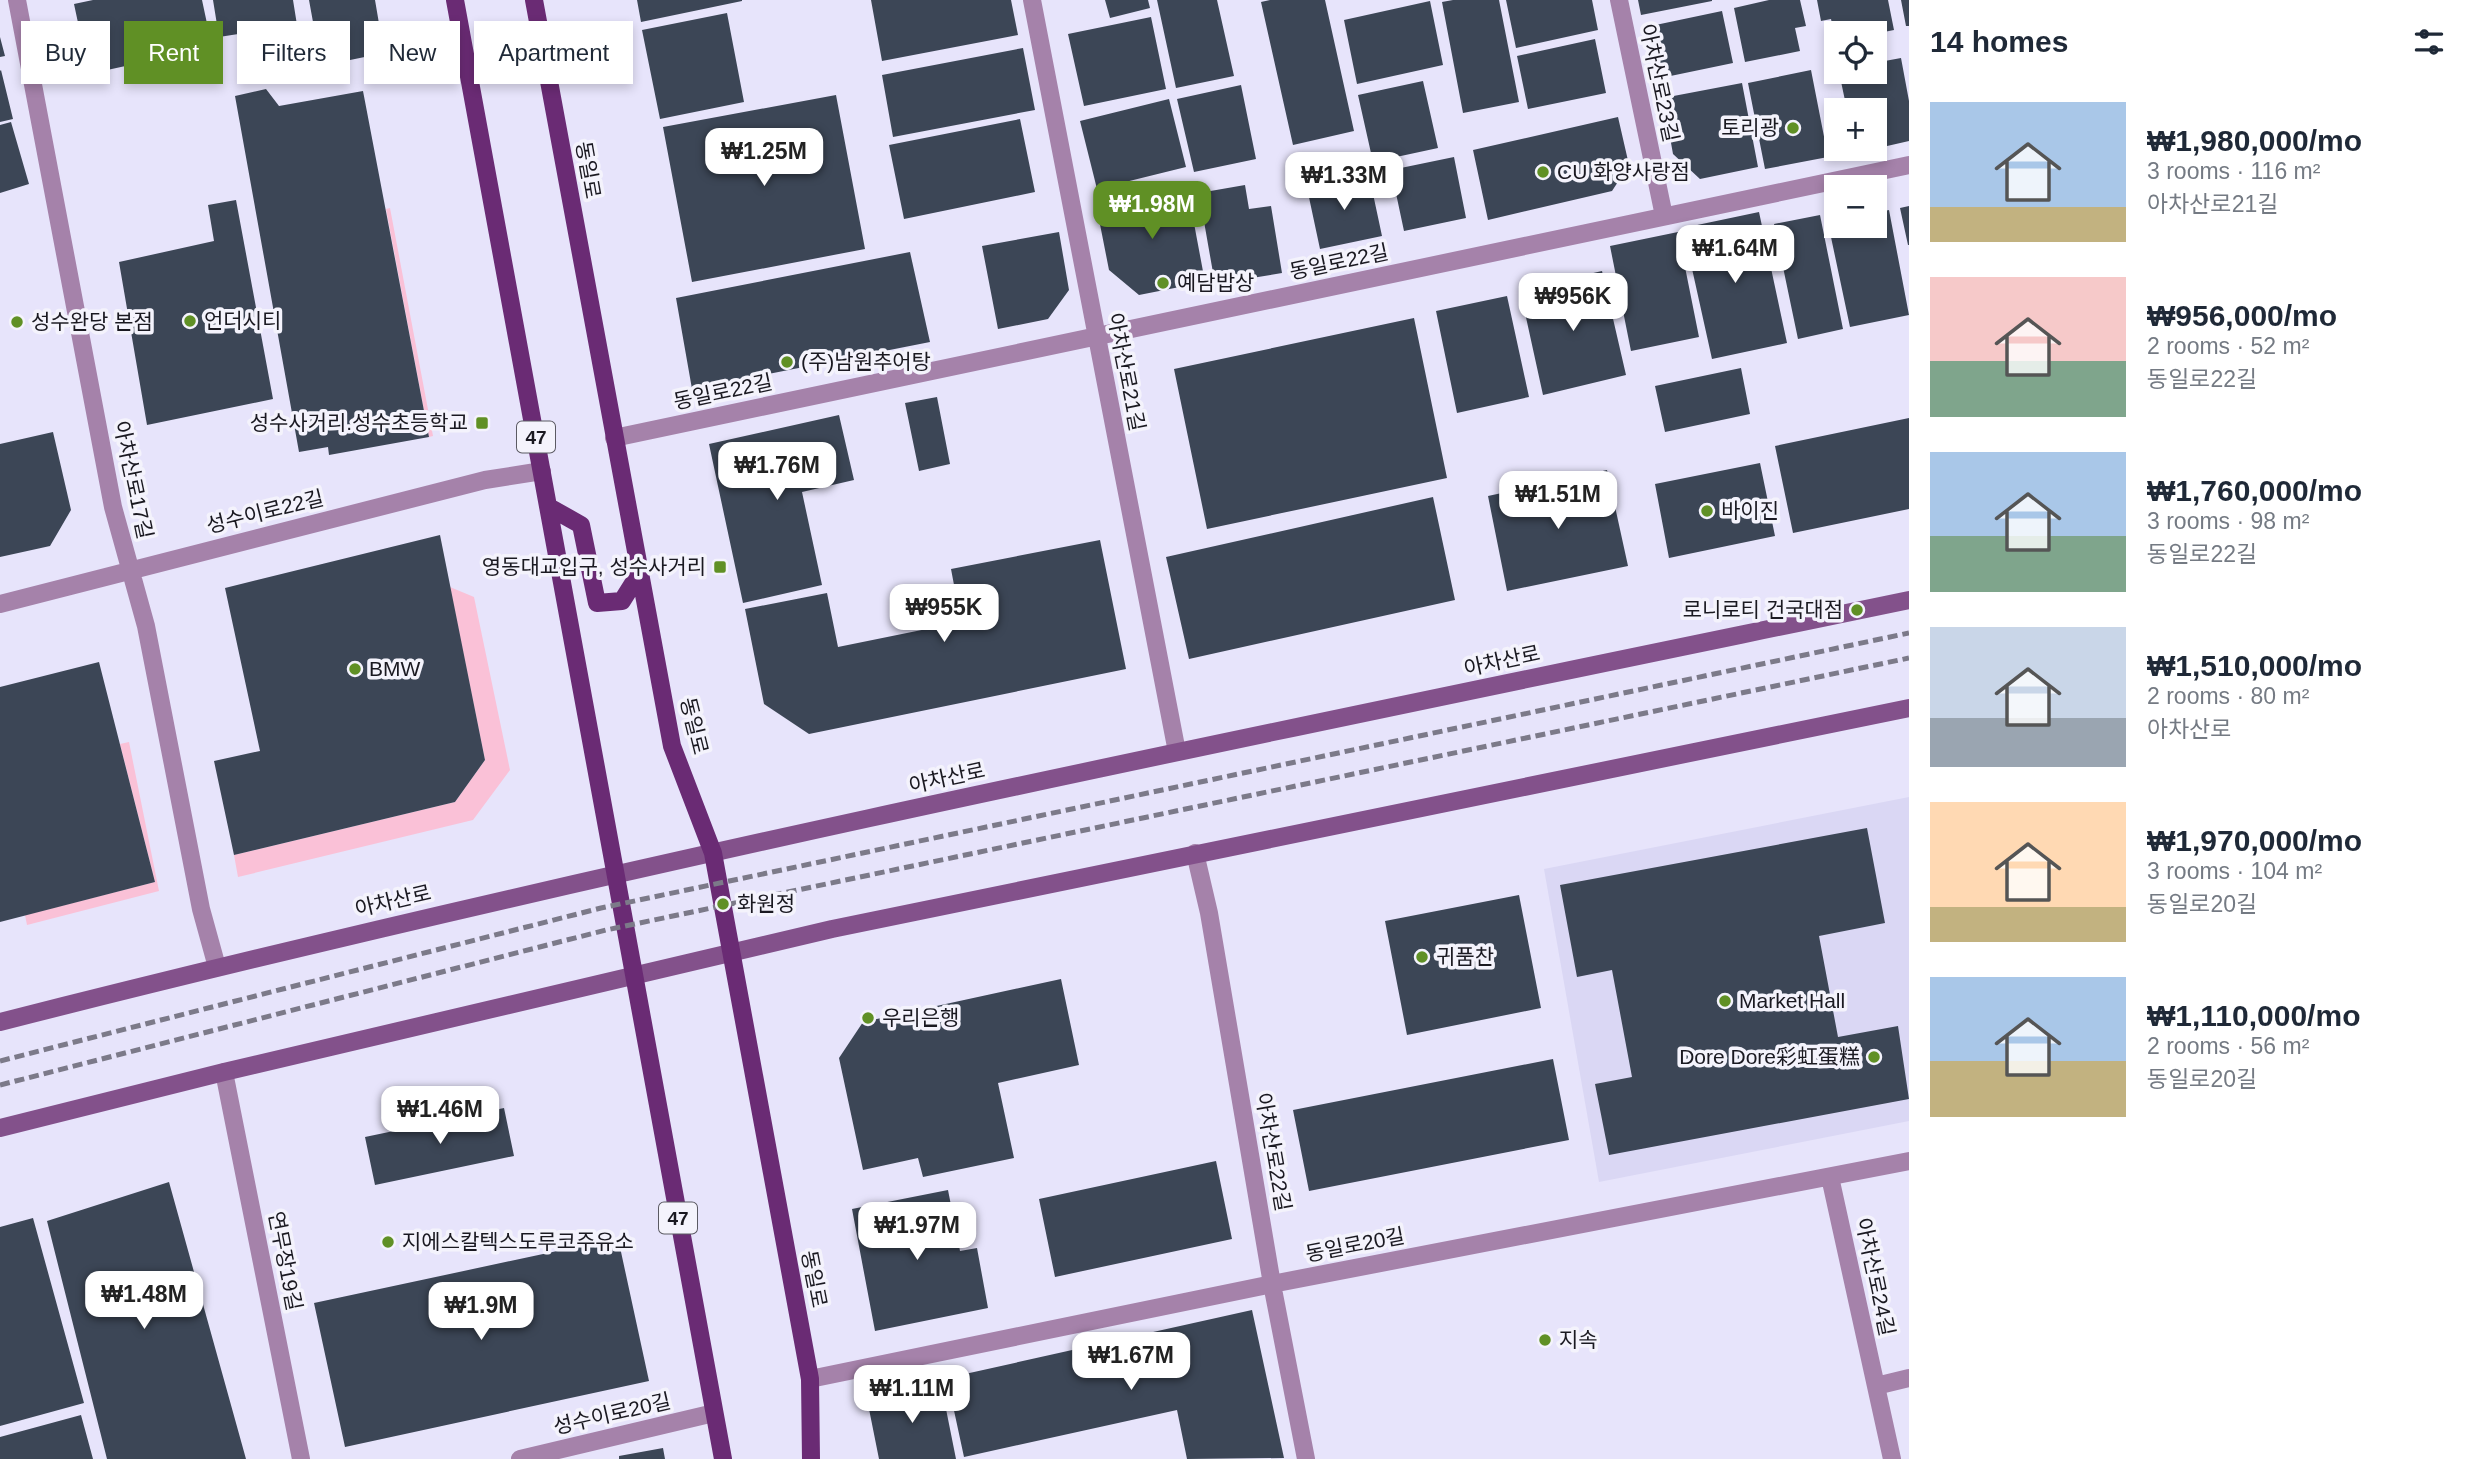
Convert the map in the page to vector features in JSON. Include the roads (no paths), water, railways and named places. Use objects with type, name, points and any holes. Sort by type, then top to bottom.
[{"type":"main road","name":"47","points":[[455,0],[723,1459]]},
{"type":"main road","name":"동일로","points":[[534,0],[672,746],[713,853],[733,953],[750,1065],[810,1379],[811,1459]]},
{"type":"main road","points":[[549,507],[581,525],[597,603],[622,601],[639,574]]},
{"type":"main road","name":"아차산로","points":[[0,1022],[217,967],[614,874],[1177,752],[1909,600]]},
{"type":"main road","points":[[0,1128],[224,1072],[733,953],[1195,853],[1909,708]]},
{"type":"street","name":"아차산로17길","points":[[17,0],[113,507],[146,626],[201,909],[217,967]]},
{"type":"street","name":"아차산로21길","points":[[1032,0],[1177,752]]},
{"type":"street","name":"아차산로23길","points":[[1619,0],[1664,216]]},
{"type":"street","name":"동일로22길","points":[[614,438],[1909,164]]},
{"type":"street","name":"성수이로22길","points":[[0,604],[130,573],[183,556],[472,483],[542,471]]},
{"type":"street","name":"아차산로22길","points":[[1195,853],[1209,913],[1272,1284],[1306,1459]]},
{"type":"street","name":"연무장19길","points":[[224,1072],[301,1459]]},
{"type":"street","name":"동일로20길","points":[[810,1379],[1272,1284],[1909,1161]]},
{"type":"street","name":"아차산로24길","points":[[1830,1177],[1892,1459]]},
{"type":"street","points":[[1876,1386],[1909,1378]]},
{"type":"street","name":"성수이로20길","points":[[520,1459],[714,1413]]},
{"type":"railway","points":[[0,1061],[601,908],[1909,633]]},
{"type":"railway","points":[[0,1085],[606,930],[1909,658]]},
{"type":"place","name":"토리광","points":[[1793,128]]},
{"type":"place","name":"CU 화양사랑점","points":[[1543,172]]},
{"type":"place","name":"예담밥상","points":[[1163,283]]},
{"type":"place","name":"언더시티","points":[[190,321]]},
{"type":"place","name":"성수완당 본점","points":[[17,322]]},
{"type":"place","name":"(주)남원추어탕","points":[[787,362]]},
{"type":"place","name":"성수사거리.성수초등학교","points":[[482,423]]},
{"type":"place","name":"바이진","points":[[1707,511]]},
{"type":"place","name":"영동대교입구, 성수사거리","points":[[720,567]]},
{"type":"place","name":"로니로티 건국대점","points":[[1857,610]]},
{"type":"place","name":"BMW","points":[[355,669]]},
{"type":"place","name":"화원정","points":[[723,904]]},
{"type":"place","name":"귀품찬","points":[[1422,957]]},
{"type":"place","name":"Market Hall","points":[[1725,1001]]},
{"type":"place","name":"우리은행","points":[[868,1018]]},
{"type":"place","name":"Dore Dore彩虹蛋糕","points":[[1874,1057]]},
{"type":"place","name":"지에스칼텍스도루코주유소","points":[[388,1242]]},
{"type":"place","name":"지속","points":[[1545,1340]]}]
